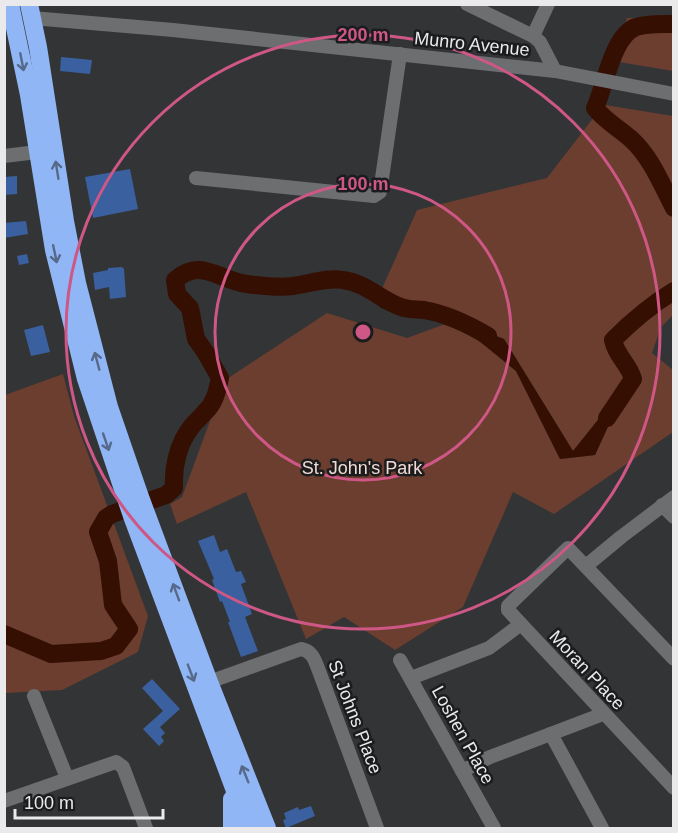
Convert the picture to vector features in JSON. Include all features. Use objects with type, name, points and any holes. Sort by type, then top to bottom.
[{"type":"highway","points":[[10,4],[10,30],[37,152],[54,250],[68,313],[97,417],[133,498]]},
{"type":"highway","points":[[30,11],[64,221],[77,283],[133,498],[249,828]]},
{"type":"highway","points":[[140,518],[267,828]]},
{"type":"highway","points":[[230,777],[232,828]]},
{"type":"street","points":[[467,4],[533,36],[540,42],[555,71]]},
{"type":"street","points":[[533,36],[548,4]]},
{"type":"street","name":"Munro Avenue","points":[[30,11],[555,71],[674,94]]},
{"type":"street","points":[[196,178],[374,196],[380,192],[400,54]]},
{"type":"street","points":[[4,156],[37,152]]},
{"type":"street","points":[[674,517],[668,501],[586,566],[674,659]]},
{"type":"street","name":"Moran Place","points":[[586,566],[568,548],[508,606],[508,610],[674,788]]},
{"type":"street","points":[[411,678],[489,648],[521,624]]},
{"type":"street","name":"St Johns Place","points":[[209,682],[301,649],[308,651],[319,671],[377,828]]},
{"type":"street","name":"Loshen Place","points":[[400,660],[494,828]]},
{"type":"street","points":[[34,696],[67,778]]},
{"type":"street","points":[[462,771],[490,757],[603,714]]},
{"type":"street","points":[[551,734],[602,828]]},
{"type":"street","points":[[4,801],[113,761],[120,763],[146,828]]},
{"type":"green space","points":[[627,18],[673,18],[673,71],[613,61]]},
{"type":"green space","name":"St. John's Park","points":[[599,104],[673,116],[673,315],[661,327],[652,353],[673,370],[673,432],[554,514],[513,492],[463,607],[395,650],[344,617],[306,639],[246,492],[177,524],[170,504],[182,497],[225,380],[327,313],[407,338],[448,323],[473,336],[516,371],[560,459],[595,455],[627,384],[573,451],[504,339],[381,291],[417,210],[547,178],[594,117]]},
{"type":"green space","points":[[63,374],[74,416],[148,616],[138,652],[62,690],[5,693],[5,395]]},
{"type":"shaded area","points":[[381,291],[504,339],[573,451],[629,381],[595,455],[560,459],[516,371],[473,336],[436,318],[381,308],[373,301],[375,293]]},
{"type":"building","points":[[61,57],[92,60],[90,74],[60,71]]},
{"type":"building","points":[[130,169],[138,209],[93,218],[85,177]]},
{"type":"building","points":[[17,176],[17,194],[4,195],[4,177]]},
{"type":"building","points":[[26,221],[28,234],[4,238],[4,223]]},
{"type":"building","points":[[27,254],[29,263],[19,265],[17,256]]},
{"type":"building","points":[[122,267],[126,297],[110,299],[109,287],[95,290],[93,273],[108,270],[108,268]]},
{"type":"building","points":[[43,325],[50,352],[31,356],[24,330]]},
{"type":"building","points":[[214,535],[220,552],[227,549],[236,572],[241,571],[246,582],[241,584],[252,614],[245,617],[258,651],[241,657],[228,622],[230,622],[222,601],[220,602],[212,580],[214,579],[198,541]]},
{"type":"building","points":[[152,679],[180,709],[160,727],[165,733],[161,737],[164,741],[159,746],[143,729],[163,711],[142,688]]},
{"type":"building","points":[[311,806],[315,816],[286,828],[283,820],[286,819],[284,813],[298,807],[299,810]]},
{"type":"waterway","points":[[674,24],[645,25],[628,32],[615,51],[595,108],[638,146],[656,172],[674,208]]},
{"type":"waterway","points":[[4,634],[51,654],[101,651],[116,646],[129,629],[113,605],[108,561],[98,532],[106,518],[112,514],[166,495],[174,488],[174,472],[180,448],[192,426],[211,405],[220,378],[196,339],[190,308],[177,294],[175,280],[184,273],[202,270],[237,282],[276,287],[330,279],[343,280],[359,284],[401,307],[441,314],[488,336]]},
{"type":"waterway","points":[[607,418],[633,379],[613,340],[627,326],[674,291]]}]
